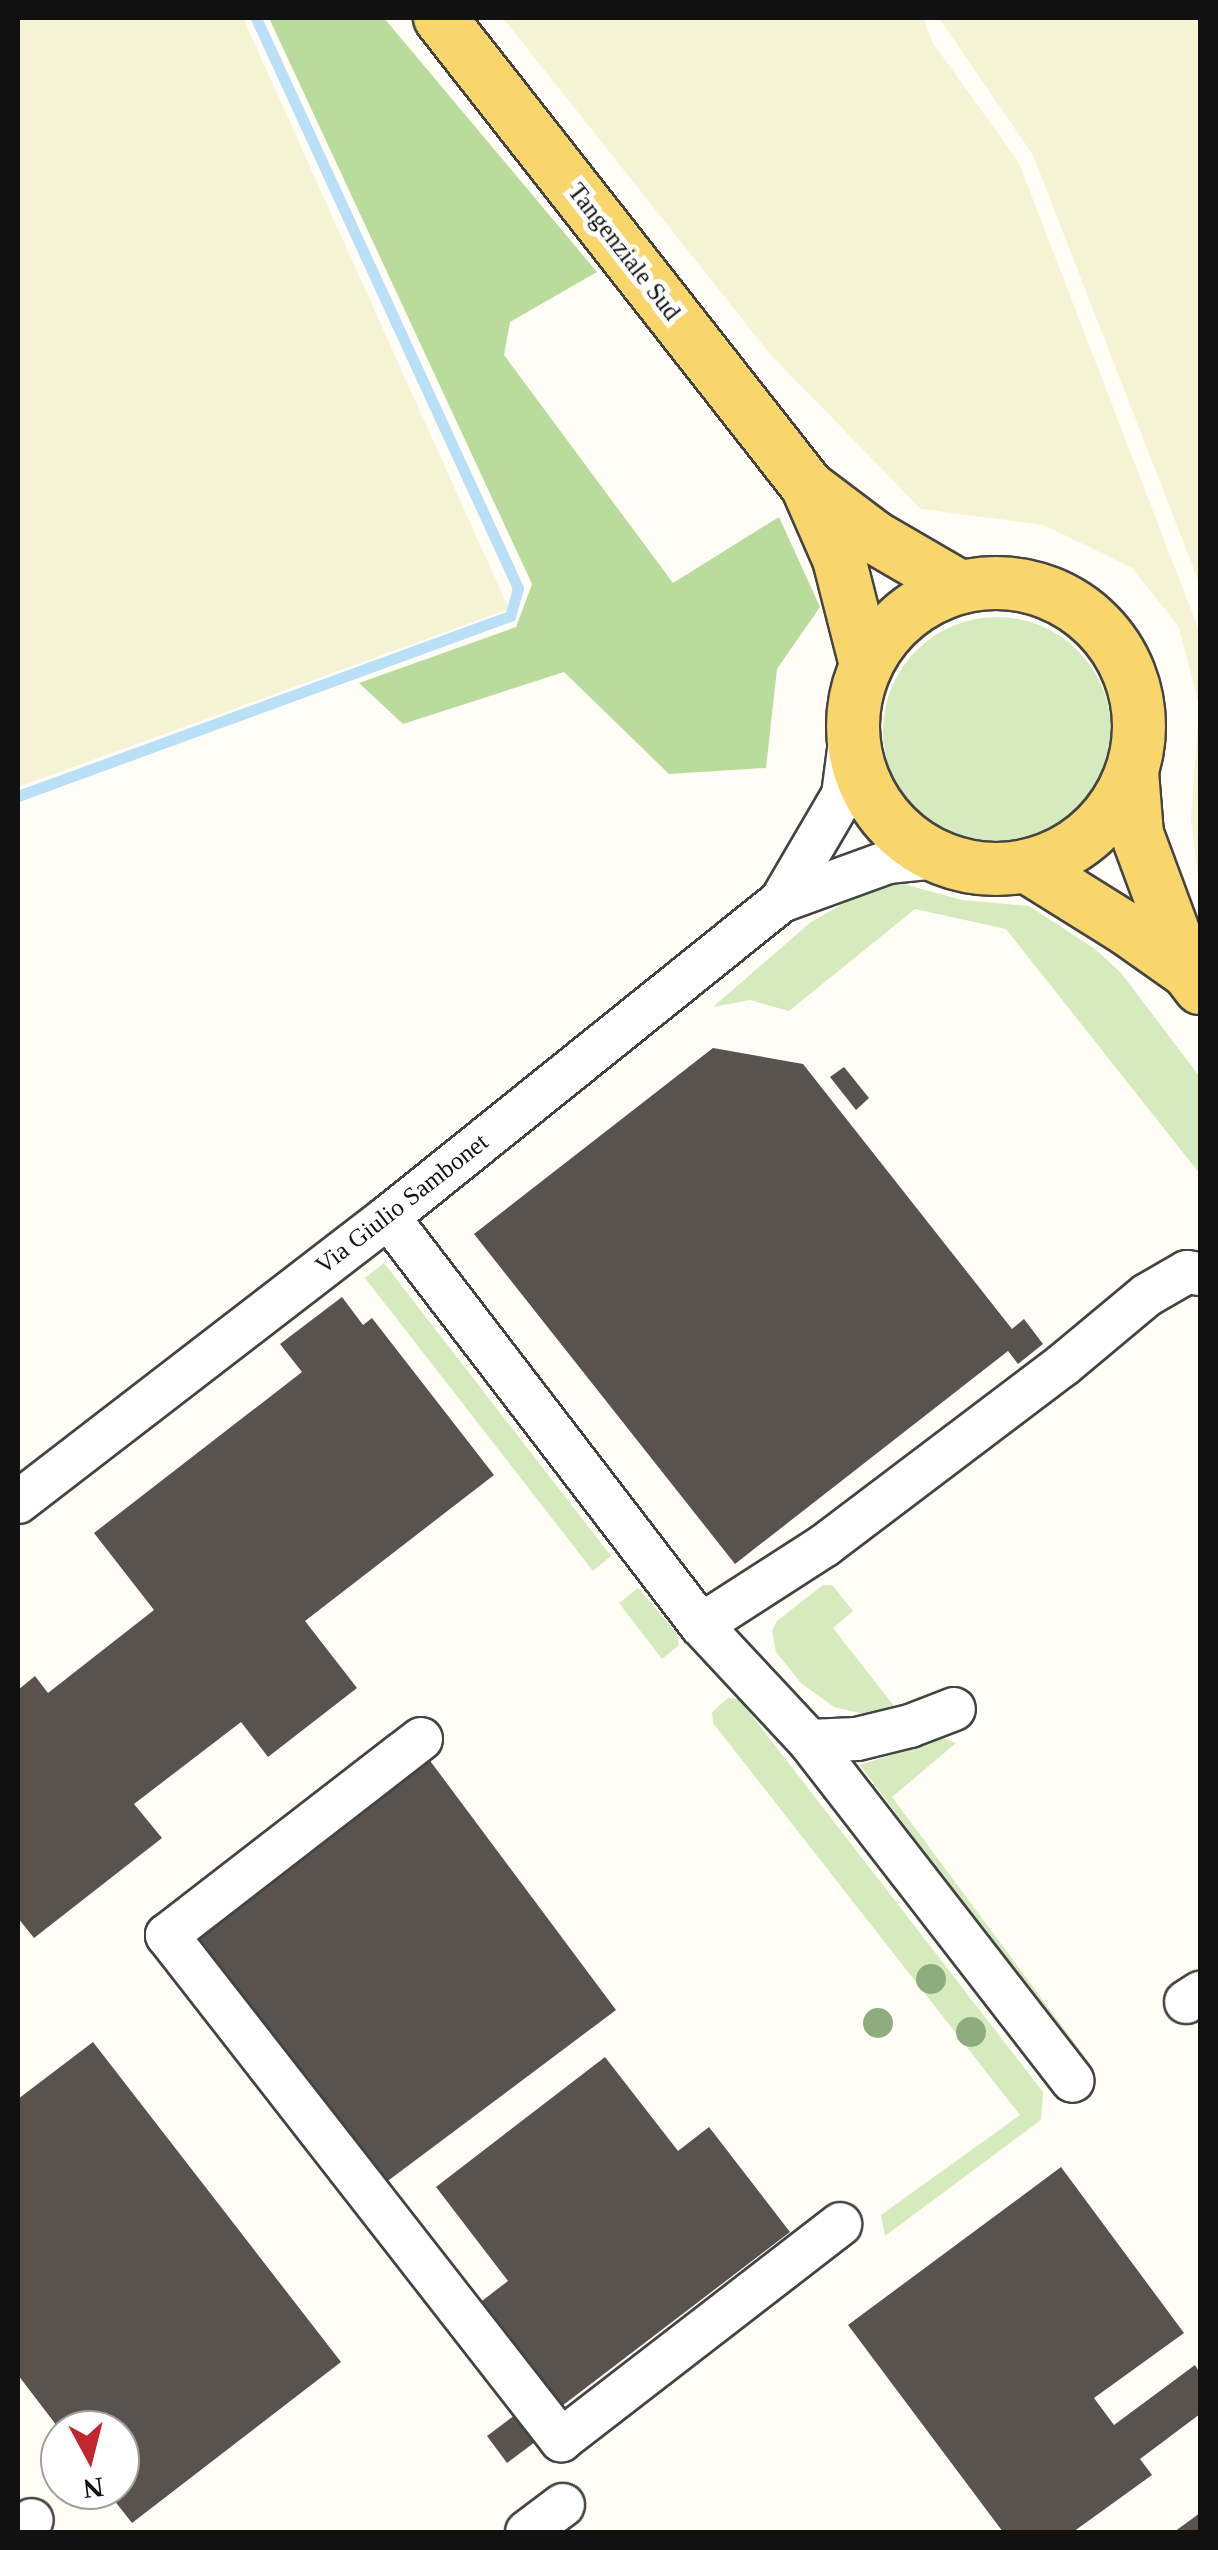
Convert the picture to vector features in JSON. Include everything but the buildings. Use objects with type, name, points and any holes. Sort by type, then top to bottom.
[{"type":"main road","name":"Tangenziale Sud","points":[[440,18],[808,487],[874,537],[960,588]]},
{"type":"main road","name":"Tangenziale Sud","points":[[808,487],[839,559],[866,665]]},
{"type":"main road","points":[[994,582],[1028,586],[1060,598],[1101,630],[1129,672],[1138,705],[1139,739],[1132,772],[1115,805],[1091,834],[1060,854],[1026,866],[966,866],[938,857],[909,840],[885,818],[867,790],[856,760],[852,727],[866,665],[882,638],[930,598],[960,588],[994,582]]},
{"type":"main road","points":[[1132,772],[1137,834],[1194,980]]},
{"type":"main road","points":[[1026,866],[1194,980]]},
{"type":"street","name":"Via Giulio Sambonet","points":[[781,901],[843,795],[852,727]]},
{"type":"street","name":"Via Giulio Sambonet","points":[[18,1502],[388,1217],[781,901],[888,862],[938,857]]},
{"type":"street","points":[[388,1217],[701,1625],[810,1740],[1073,2081]]},
{"type":"street","points":[[701,1625],[825,1545],[1063,1365],[1147,1295],[1186,1272],[1200,1274]]},
{"type":"street","points":[[810,1740],[857,1739],[910,1726],[954,1708]]},
{"type":"street","points":[[420,1738],[167,1935],[560,2440],[840,2224]]},
{"type":"street","points":[[527,2532],[563,2505]]},
{"type":"shaded area","points":[[18,18],[243,18],[509,609],[18,787]]},
{"type":"shaded area","points":[[503,18],[923,18],[933,43],[1019,163],[1200,633],[1200,890],[1191,819],[1199,706],[1179,627],[1132,568],[1044,525],[921,509],[770,354]]},
{"type":"shaded area","points":[[939,18],[1200,18],[1200,585],[1033,155]]},
{"type":"green space","points":[[269,18],[384,18],[597,272],[510,322],[504,355],[673,583],[779,517],[820,607],[777,669],[766,768],[669,774],[564,672],[403,724],[359,683],[516,627],[532,584]]},
{"type":"green space","points":[[997,617],[1041,626],[1077,651],[1102,687],[1111,731],[1102,775],[1077,811],[1041,836],[997,845],[953,836],[917,811],[892,775],[883,731],[892,687],[917,651],[953,626]]},
{"type":"green space","points":[[896,882],[962,900],[1029,906],[1095,949],[1121,973],[1200,1077],[1200,1174],[1006,929],[915,909],[789,1011],[750,1000],[713,1007],[811,922],[871,888]]},
{"type":"green space","points":[[384,1263],[611,1556],[593,1571],[365,1278]]},
{"type":"green space","points":[[823,1585],[832,1585],[853,1611],[833,1628],[898,1711],[919,1696],[924,1703],[892,1714],[868,1715],[834,1707],[801,1683],[776,1652],[772,1631],[777,1621]]},
{"type":"green space","points":[[638,1588],[676,1632],[679,1645],[662,1659],[619,1603]]},
{"type":"green space","points":[[728,1698],[739,1699],[1043,2092],[1041,2120],[885,2236],[881,2215],[1020,2115],[713,1723],[712,1712]]},
{"type":"green space","points":[[943,1738],[956,1743],[892,1797],[1094,2069],[1089,2073],[860,1765]]},
{"type":"waterway","points":[[18,796],[510,616],[518,588],[256,18]]}]
